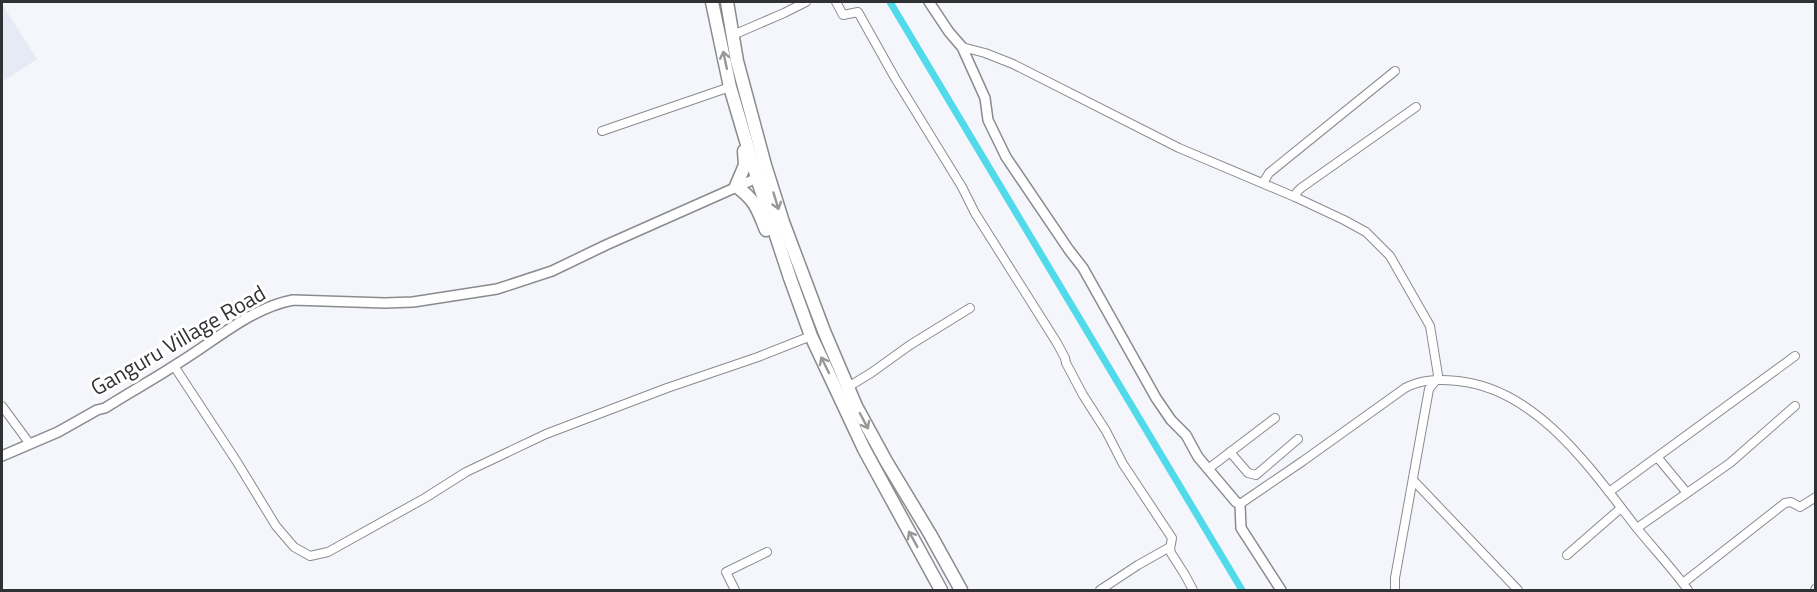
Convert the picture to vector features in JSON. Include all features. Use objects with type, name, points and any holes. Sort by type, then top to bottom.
[{"type":"highway","points":[[712,2],[730,87],[757,178],[811,336],[864,449],[941,591]]},
{"type":"highway","points":[[727,2],[740,72],[765,165],[786,230],[824,331],[856,406],[961,591]]},
{"type":"highway","points":[[740,72],[744,110],[761,170],[757,178]]},
{"type":"highway","points":[[735,100],[737,127],[744,151],[745,165],[736,186],[755,203],[779,265],[784,274],[790,278]]},
{"type":"street","points":[[733,35],[806,2]]},
{"type":"street","points":[[836,2],[843,15],[858,12],[895,78],[962,187],[975,213],[1057,343],[1070,371],[1123,464],[1172,538],[1170,547],[1172,556],[1193,591]]},
{"type":"street","points":[[929,2],[962,47],[985,98],[988,120],[1006,157],[1083,268],[1156,398],[1171,420],[1186,435],[1198,458],[1240,504]]},
{"type":"street","points":[[962,47],[1013,64],[1179,148],[1344,220],[1366,232],[1390,256],[1430,326],[1437,379],[1430,389],[1395,578],[1395,591]]},
{"type":"street","points":[[1263,183],[1269,173],[1395,71]]},
{"type":"street","points":[[603,131],[730,87]]},
{"type":"street","points":[[1295,197],[1301,188],[1416,106]]},
{"type":"street","name":"Ganguru Village Road","points":[[2,456],[58,432],[97,410],[105,408],[251,316],[279,303],[293,300],[413,302],[497,289],[552,271],[757,178]]},
{"type":"street","points":[[848,387],[970,308]]},
{"type":"street","points":[[174,366],[285,538],[304,554],[315,556],[338,546],[425,498],[466,472],[546,434],[811,336]]},
{"type":"street","points":[[1609,492],[1794,356]]},
{"type":"street","points":[[1240,504],[1405,388],[1437,379],[1484,385],[1511,397],[1554,430],[1609,492],[1685,587],[1785,503],[1791,502],[1800,507],[1815,496]]},
{"type":"street","points":[[2,406],[30,444]]},
{"type":"street","points":[[1637,528],[1730,463],[1795,406]]},
{"type":"street","points":[[1208,469],[1275,418]]},
{"type":"street","points":[[1230,452],[1248,473],[1256,475],[1298,439]]},
{"type":"street","points":[[1658,458],[1688,494]]},
{"type":"street","points":[[1413,480],[1518,591]]},
{"type":"street","points":[[1240,504],[1240,528],[1281,591]]},
{"type":"street","points":[[1566,555],[1622,508]]},
{"type":"street","points":[[1100,591],[1170,547]]},
{"type":"street","points":[[735,591],[726,572],[767,552]]},
{"type":"shaded area","points":[[2,4],[37,59],[2,82]]},
{"type":"waterway","points":[[890,2],[1242,590]]}]
